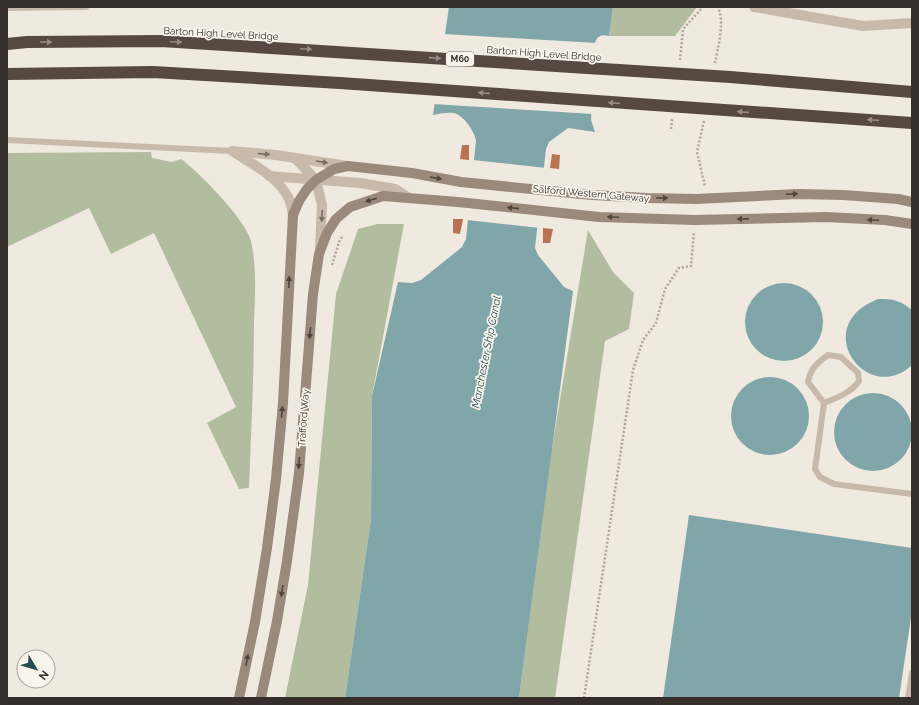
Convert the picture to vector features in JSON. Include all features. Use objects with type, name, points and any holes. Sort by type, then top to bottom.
[{"type":"highway","name":"Barton High Level Bridge","points":[[7,44],[27,42],[169,41],[730,77],[912,92]]},
{"type":"highway","points":[[7,74],[153,72],[340,83],[912,123]]},
{"type":"street","points":[[754,7],[863,26],[912,23]]},
{"type":"street","points":[[232,151],[348,166]]},
{"type":"street","points":[[232,151],[269,176],[282,189],[289,199],[293,215],[283,404],[276,479],[255,622],[239,698]]},
{"type":"street","points":[[295,158],[316,180],[322,205],[320,254]]},
{"type":"street","name":"Salford Western Gateway","points":[[293,215],[306,189],[316,180],[334,170],[348,166],[412,173],[461,182],[592,195],[647,198],[701,198],[798,194],[843,195],[898,199],[912,202]]},
{"type":"street","points":[[269,176],[360,183],[395,189],[409,198]]},
{"type":"street","name":"Trafford Way","points":[[261,698],[278,613],[299,473],[314,294],[320,254],[327,233],[336,219],[350,207],[384,196],[409,198]]},
{"type":"street","name":"Salford Western Gateway","points":[[409,198],[599,217],[694,220],[826,217],[885,220],[912,224]]},
{"type":"lane","points":[[7,8],[86,7]]},
{"type":"lane","points":[[7,140],[232,151]]},
{"type":"lane","points":[[824,403],[845,394],[855,387],[859,381],[858,373],[841,357],[828,355],[816,363],[809,374],[808,382],[824,403],[815,469],[820,477],[834,484],[912,494]]},
{"type":"lane","points":[[908,698],[912,673]]},
{"type":"path","points":[[584,698],[633,370],[643,340],[656,323],[664,289],[679,268],[691,266],[694,239]]},
{"type":"green space","points":[[613,7],[697,7],[675,36],[609,36]]},
{"type":"green space","points":[[151,152],[152,158],[172,162],[181,159],[189,165],[210,185],[231,209],[247,232],[251,241],[255,272],[255,293],[249,488],[239,489],[207,423],[236,407],[154,233],[111,254],[89,208],[7,247],[7,153]]},
{"type":"green space","points":[[377,224],[404,224],[372,396],[371,519],[345,698],[285,698],[308,585],[336,294],[358,229]]},
{"type":"green space","points":[[588,230],[613,272],[634,293],[629,329],[605,341],[555,698],[519,698],[551,454]]},
{"type":"water","name":"Manchester Ship Canal","points":[[449,7],[613,7],[609,36],[600,36],[595,44],[591,120],[595,132],[568,128],[549,142],[546,149],[535,248],[538,255],[564,287],[573,291],[519,698],[345,698],[371,519],[372,396],[398,282],[412,283],[421,280],[462,247],[466,239],[476,140],[468,124],[461,116],[453,113],[433,115]]},
{"type":"water","points":[[784,283],[799,286],[806,290],[816,300],[820,307],[823,322],[820,337],[816,344],[806,354],[799,358],[784,361],[769,358],[762,354],[752,344],[748,337],[745,322],[748,307],[752,300],[762,290],[769,286]]},
{"type":"water","points":[[878,299],[896,301],[904,304],[912,310],[912,365],[895,375],[878,376],[863,370],[852,358],[846,343],[847,327],[858,311]]},
{"type":"water","points":[[770,377],[785,380],[792,384],[802,394],[806,401],[809,416],[806,431],[802,438],[792,448],[785,452],[770,455],[755,452],[748,448],[738,438],[734,431],[731,416],[734,401],[738,394],[748,384],[755,380]]},
{"type":"water","points":[[873,393],[888,396],[895,400],[905,410],[909,417],[912,432],[909,447],[905,454],[895,464],[888,468],[873,471],[858,468],[851,464],[841,454],[837,447],[834,432],[837,417],[841,410],[851,400],[858,396]]},
{"type":"water","points":[[689,515],[912,548],[912,611],[899,698],[663,698]]},
{"type":"pier","points":[[444,34],[597,43],[593,114],[433,104]]},
{"type":"pier","points":[[473,160],[546,168],[540,228],[467,220]]},
{"type":"building","points":[[462,145],[469,145],[469,160],[460,159]]},
{"type":"building","points":[[552,154],[560,155],[559,169],[550,168]]},
{"type":"building","points":[[453,219],[463,219],[460,234],[453,233]]},
{"type":"building","points":[[543,228],[553,229],[550,243],[543,243]]}]
